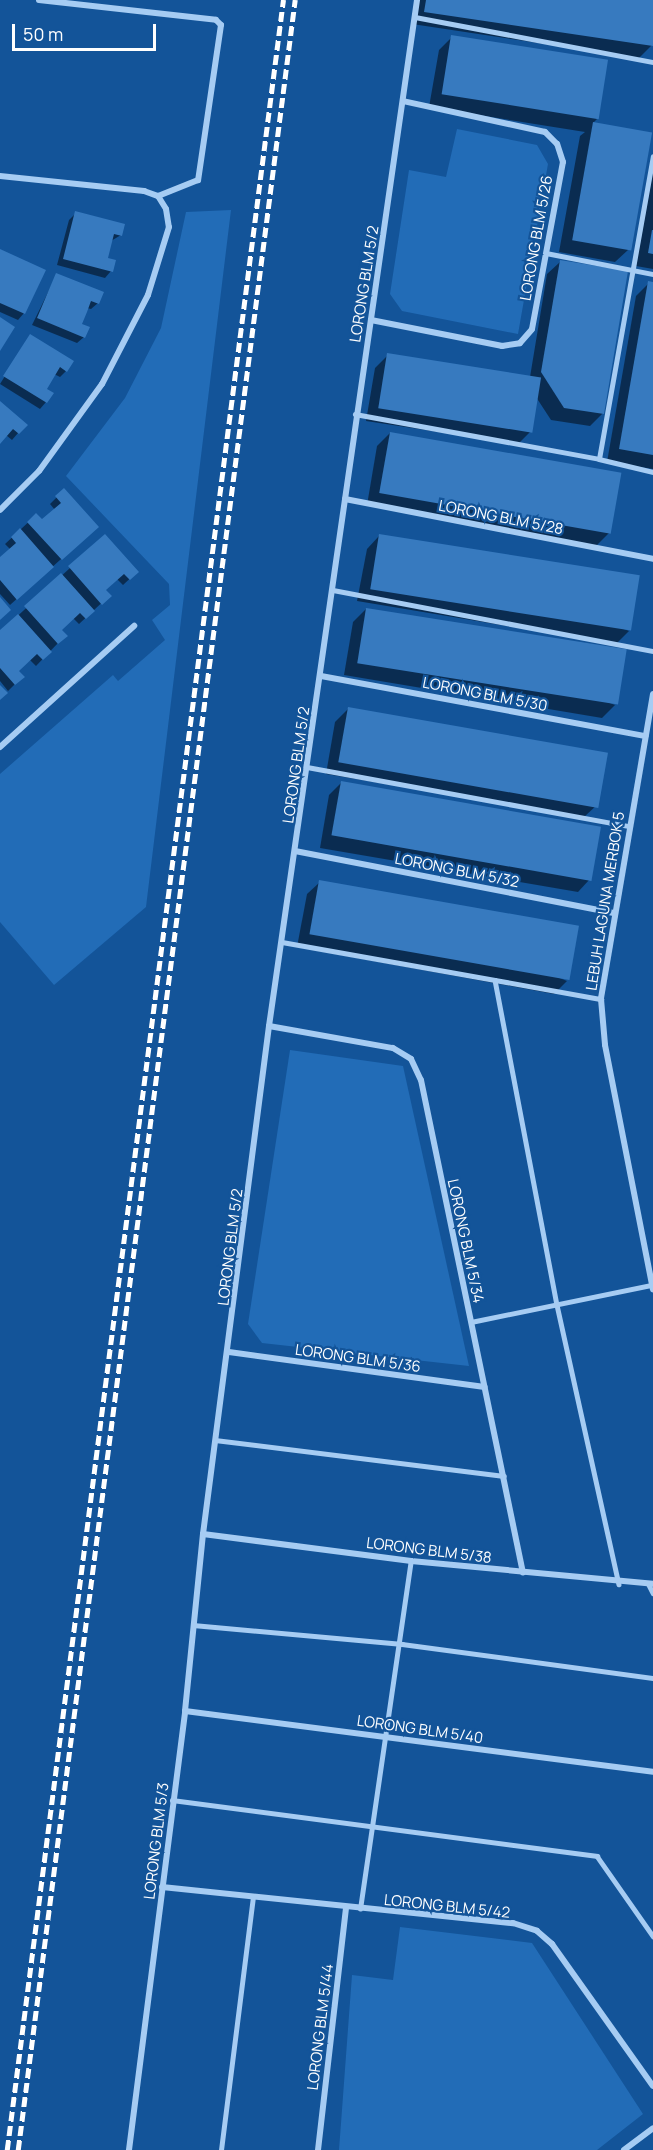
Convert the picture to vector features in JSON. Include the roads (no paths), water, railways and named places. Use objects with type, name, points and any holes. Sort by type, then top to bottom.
[{"type":"street","points":[[39,0],[216,20],[221,25],[198,180],[158,196]]},
{"type":"street","name":"LORONG BLM 5/2","points":[[202,1534],[229,1352],[269,1026],[321,676],[355,414],[371,320],[417,0]]},
{"type":"street","name":"LORONG BLM 5/26","points":[[371,320],[502,346],[520,343],[532,329],[562,162],[557,144],[545,132],[403,101]]},
{"type":"street","points":[[0,177],[144,191],[158,196],[166,209],[170,227],[148,295],[127,339],[76,425],[39,471],[0,510]]},
{"type":"street","name":"LORONG BLM 5/28","points":[[345,499],[653,559]]},
{"type":"street","points":[[0,747],[134,626]]},
{"type":"street","name":"LORONG BLM 5/30","points":[[321,676],[645,736]]},
{"type":"street","name":"LEBUH LAGUNA MERBOK 5","points":[[652,1287],[605,1045],[601,999],[653,694]]},
{"type":"street","name":"LORONG BLM 5/32","points":[[295,851],[615,913]]},
{"type":"street","name":"LORONG BLM 5/34","points":[[269,1026],[393,1048],[411,1059],[421,1080],[523,1573]]},
{"type":"street","name":"LORONG BLM 5/36","points":[[229,1352],[485,1387]]},
{"type":"street","name":"LORONG BLM 5/38","points":[[202,1534],[411,1561],[619,1584],[651,1585]]},
{"type":"street","name":"LORONG BLM 5/3","points":[[129,2150],[185,1711],[202,1534]]},
{"type":"street","name":"LORONG BLM 5/40","points":[[185,1711],[653,1772]]},
{"type":"street","name":"LORONG BLM 5/42","points":[[162,1887],[346,1908],[513,1923],[537,1931],[552,1944],[653,2086]]},
{"type":"street","name":"LORONG BLM 5/44","points":[[318,2150],[346,1908]]},
{"type":"street","points":[[624,2150],[653,2128]]},
{"type":"lane","points":[[415,17],[653,62]]},
{"type":"lane","points":[[599,459],[653,157]]},
{"type":"lane","points":[[546,253],[653,274]]},
{"type":"lane","points":[[355,414],[599,459],[653,472]]},
{"type":"lane","points":[[333,590],[653,651]]},
{"type":"lane","points":[[307,767],[629,826]]},
{"type":"lane","points":[[282,942],[601,999]]},
{"type":"lane","points":[[495,980],[557,1305],[619,1584]]},
{"type":"lane","points":[[471,1322],[652,1287]]},
{"type":"lane","points":[[215,1440],[504,1476]]},
{"type":"lane","points":[[360,1909],[370,1828],[402,1644],[411,1561]]},
{"type":"lane","points":[[651,1585],[653,1593]]},
{"type":"lane","points":[[193,1625],[402,1644],[653,1678]]},
{"type":"lane","points":[[172,1800],[370,1828],[597,1856],[653,1936]]},
{"type":"lane","points":[[221,2150],[253,1897]]},
{"type":"railway","points":[[7,2150],[283,0]]},
{"type":"railway","points":[[18,2150],[295,0]]}]
